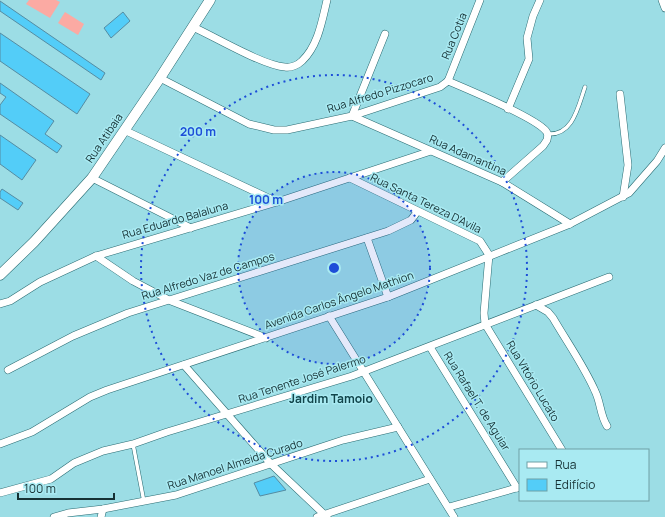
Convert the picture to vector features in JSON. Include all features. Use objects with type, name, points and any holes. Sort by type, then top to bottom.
[{"type":"main road","name":"Rua Atibaia","points":[[0,275],[34,242],[92,178],[160,78],[210,0]]},
{"type":"street","points":[[193,27],[272,65],[291,67],[301,62],[310,51],[319,32],[327,0]]},
{"type":"street","name":"Rua Cotia","points":[[448,81],[480,0]]},
{"type":"street","points":[[508,108],[529,59],[527,38],[533,16],[540,0]]},
{"type":"street","points":[[662,0],[665,8]]},
{"type":"street","points":[[352,116],[385,34]]},
{"type":"street","name":"Rua Alfredo Pizzocaro","points":[[160,78],[249,124],[264,128],[287,130],[352,116],[440,87],[448,81]]},
{"type":"street","points":[[448,81],[508,108],[538,124],[546,132],[547,140],[543,146],[502,182]]},
{"type":"street","points":[[620,94],[628,166],[623,197]]},
{"type":"street","points":[[368,111],[376,127]]},
{"type":"street","name":"Rua Adamantina","points":[[352,116],[502,182],[570,224]]},
{"type":"street","points":[[124,130],[277,202]]},
{"type":"street","name":"Avenida Carlos Ângelo Mathion","points":[[0,444],[32,432],[101,392],[388,297],[489,255],[570,224],[623,197],[642,179],[657,161],[665,148]]},
{"type":"street","name":"Rua Eduardo Balaluna","points":[[0,304],[10,300],[40,282],[96,256],[131,244],[192,228],[277,202],[431,151]]},
{"type":"street","points":[[92,178],[192,228]]},
{"type":"street","name":"Rua Santa Tereza D'Avila","points":[[350,178],[417,212],[473,236],[480,241],[489,255]]},
{"type":"street","name":"Rua Alfredo Vaz de Campos","points":[[8,370],[98,325],[150,305],[171,301],[402,226],[411,220],[417,212]]},
{"type":"street","points":[[367,238],[388,297]]},
{"type":"street","points":[[485,324],[484,313],[489,255]]},
{"type":"street","points":[[96,256],[133,281],[171,301],[266,338]]},
{"type":"street","name":"Rua Tenente José Palermo","points":[[0,493],[51,479],[84,458],[352,376],[609,277]]},
{"type":"street","points":[[536,305],[548,312],[553,318],[590,381],[597,396],[602,418],[607,426]]},
{"type":"street","points":[[329,316],[454,517]]},
{"type":"street","name":"Rua Vitório Lucato","points":[[485,324],[561,449]]},
{"type":"street","name":"Rua Rafael T. de Aguiar","points":[[430,347],[519,488]]},
{"type":"street","points":[[184,365],[271,464],[326,516]]},
{"type":"street","name":"Rua Manoel Almeida Curado","points":[[54,517],[68,512],[103,509],[189,492],[343,440],[398,427]]},
{"type":"street","points":[[317,517],[326,516],[430,479]]},
{"type":"street","points":[[449,507],[519,488]]},
{"type":"street","points":[[101,517],[103,509]]},
{"type":"lane","points":[[546,132],[556,135],[562,133],[568,127],[577,111],[585,87]]},
{"type":"lane","points":[[133,444],[144,502]]},
{"type":"shaded area","points":[[29,0],[56,0],[60,2],[50,18],[26,4]]},
{"type":"shaded area","points":[[65,12],[84,24],[78,35],[58,23]]},
{"type":"building","points":[[0,1],[105,73],[101,80],[0,11]]},
{"type":"building","points":[[123,12],[130,21],[111,38],[104,28]]},
{"type":"building","points":[[0,33],[90,94],[77,114],[0,61]]},
{"type":"building","points":[[0,83],[54,121],[45,134],[62,146],[57,153],[0,114],[0,105],[6,97],[0,93]]},
{"type":"building","points":[[0,135],[36,160],[22,180],[0,164]]},
{"type":"building","points":[[2,189],[23,203],[18,210],[0,198],[0,192]]},
{"type":"building","points":[[274,476],[286,490],[260,496],[254,483]]},
{"type":"district","name":"Jardim Tamoio","points":[[331,399]]}]
